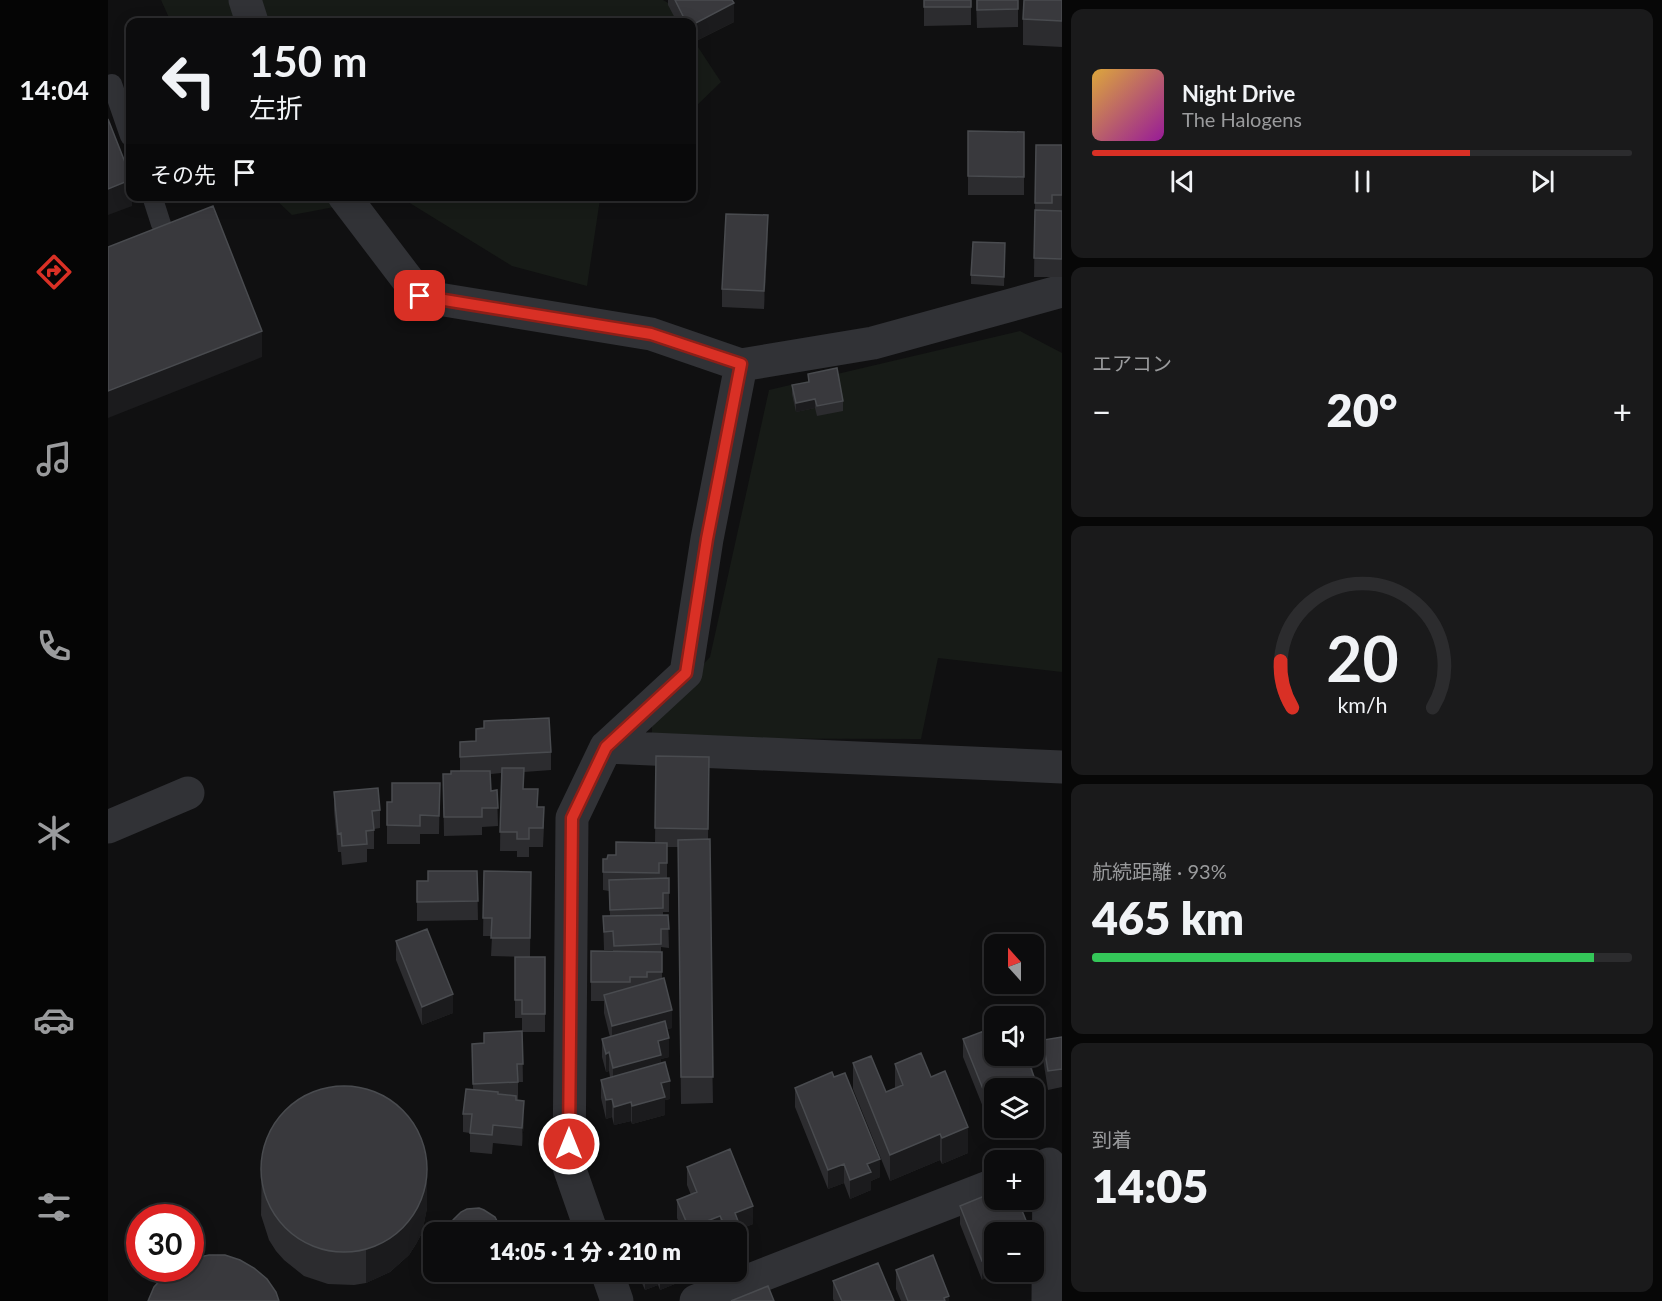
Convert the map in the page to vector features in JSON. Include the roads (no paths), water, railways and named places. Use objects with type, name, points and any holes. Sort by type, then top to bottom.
[{"type":"street","points":[[245,0],[251,18]]},
{"type":"street","points":[[348,201],[420,296],[651,334],[741,364],[873,343],[1062,291]]},
{"type":"street","points":[[588,1222],[569,1167],[572,818],[606,747],[686,673],[707,539],[741,364]]},
{"type":"street","points":[[606,747],[1062,767]]},
{"type":"street","points":[[108,827],[188,793]]},
{"type":"street","points":[[1044,1166],[1049,1164],[1048,1301]]},
{"type":"street","points":[[696,1301],[984,1189]]},
{"type":"street","points":[[610,1282],[617,1301]]},
{"type":"lane","points":[[108,86],[112,84],[126,124]]},
{"type":"lane","points":[[154,201],[161,224]]}]
